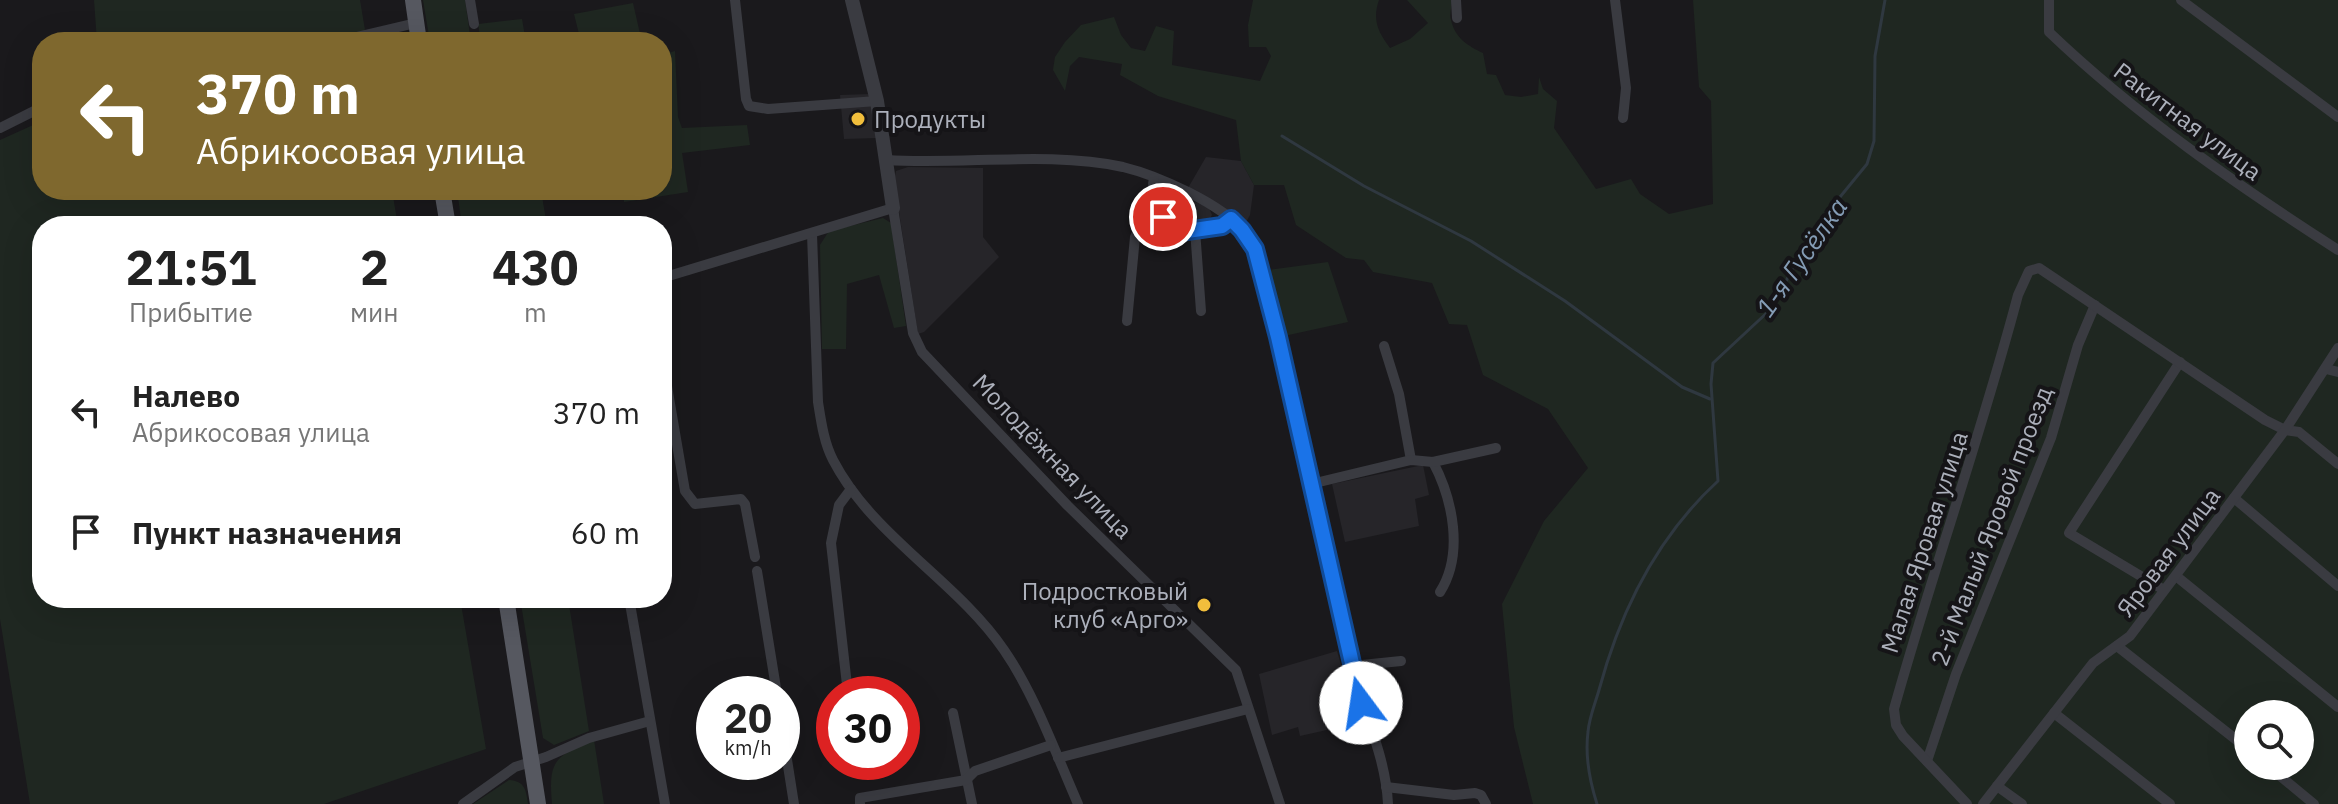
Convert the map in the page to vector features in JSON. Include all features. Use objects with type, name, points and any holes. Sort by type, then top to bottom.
[{"type":"main road","points":[[413,0],[417,32]]},
{"type":"main road","points":[[508,608],[538,804]]},
{"type":"street","points":[[470,0],[474,24]]},
{"type":"street","points":[[735,0],[749,106],[768,109],[877,101]]},
{"type":"street","name":"Молодёжная улица","points":[[852,0],[877,101],[913,333],[922,352],[1068,506],[1229,661],[1242,682],[1280,804]]},
{"type":"street","points":[[1456,0],[1457,18]]},
{"type":"street","points":[[1615,0],[1626,88],[1623,118]]},
{"type":"street","name":"Ракитная улица","points":[[2049,0],[2049,32],[2094,75],[2159,127],[2262,201],[2338,250]]},
{"type":"street","points":[[2181,0],[2338,117]]},
{"type":"street","points":[[378,32],[416,23]]},
{"type":"street","points":[[0,128],[32,112]]},
{"type":"street","points":[[887,160],[1056,161],[1109,165],[1154,178],[1195,198],[1231,219],[1242,230],[1255,249],[1352,666],[1383,768],[1388,804]]},
{"type":"street","points":[[1154,178],[1152,187],[1163,217],[1175,231],[1222,226],[1231,219]]},
{"type":"street","points":[[672,275],[893,208]]},
{"type":"street","points":[[1127,321],[1135,237],[1140,227],[1163,217]]},
{"type":"street","points":[[1195,230],[1201,311]]},
{"type":"street","points":[[812,234],[818,402],[821,424],[832,458],[851,489],[1004,649],[1030,695],[1078,804]]},
{"type":"street","name":"Малая Яровая улица","points":[[1967,804],[1896,725],[1894,709],[1929,589],[1964,488],[2018,295],[2029,271],[2039,268],[2095,305]]},
{"type":"street","points":[[2095,305],[2285,430],[2299,432],[2338,464]]},
{"type":"street","name":"2-й Малый Яровой проезд","points":[[1927,761],[1956,674],[2046,451],[2078,345],[2095,305]]},
{"type":"street","points":[[1384,346],[1399,394],[1411,460]]},
{"type":"street","name":"Яровая улица","points":[[1983,804],[2093,663],[2130,636],[2285,430],[2338,348]]},
{"type":"street","points":[[2164,590],[2069,533],[2180,362]]},
{"type":"street","points":[[2326,369],[2338,372]]},
{"type":"street","points":[[672,415],[685,491],[695,504],[741,499],[745,504],[755,557]]},
{"type":"street","points":[[1311,484],[1411,460],[1433,462],[1496,448]]},
{"type":"street","points":[[1433,462],[1452,512],[1453,560],[1450,575],[1440,592]]},
{"type":"street","points":[[846,676],[831,543],[839,505],[851,489]]},
{"type":"street","points":[[2234,498],[2338,586]]},
{"type":"street","points":[[757,571],[774,676]]},
{"type":"street","points":[[2176,576],[2338,707]]},
{"type":"street","points":[[631,608],[665,804]]},
{"type":"street","points":[[2117,646],[2234,738]]},
{"type":"street","points":[[1352,666],[1401,661]]},
{"type":"street","points":[[1058,758],[1248,709]]},
{"type":"street","points":[[953,713],[972,804]]},
{"type":"street","points":[[2054,713],[2170,804]]},
{"type":"street","points":[[463,804],[515,767],[589,738],[650,721]]},
{"type":"street","points":[[860,801],[966,780],[975,771],[1051,745]]},
{"type":"street","points":[[790,780],[794,804]]},
{"type":"street","points":[[2285,780],[2314,804]]},
{"type":"street","points":[[1997,786],[2022,804]]},
{"type":"street","points":[[1386,787],[1454,795],[1475,793],[1481,795],[1486,804]]},
{"type":"shaded area","points":[[94,0],[360,0],[365,32],[96,32]]},
{"type":"shaded area","points":[[423,0],[465,0],[470,32],[428,32]]},
{"type":"shaded area","points":[[1253,0],[1379,0],[1377,26],[1390,48],[1410,39],[1428,23],[1407,0],[1452,0],[1450,18],[1456,32],[1467,44],[1483,53],[1487,74],[1496,75],[1505,95],[1521,97],[1538,94],[1539,77],[1543,89],[1557,101],[1554,128],[1596,189],[1631,179],[1640,194],[1669,214],[1713,204],[1711,101],[1699,87],[1693,0],[2338,0],[2338,804],[1533,804],[1514,727],[1502,604],[1544,521],[1588,468],[1548,409],[1483,375],[1467,325],[1449,324],[1432,283],[1373,272],[1364,260],[1346,258],[1296,225],[1284,185],[1254,185],[1241,161],[1236,120],[1158,96],[1120,75],[1122,64],[1079,57],[1070,66],[1065,91],[1053,70],[1055,57],[1081,25],[1114,17],[1121,35],[1131,48],[1145,51],[1156,26],[1174,31],[1172,65],[1260,81],[1271,56],[1266,47],[1249,47],[1248,25]]},
{"type":"shaded area","points":[[633,3],[640,32],[578,32],[574,14]]},
{"type":"shaded area","points":[[522,19],[524,32],[479,32],[478,24]]},
{"type":"shaded area","points":[[675,51],[678,117],[682,128],[747,125],[750,145],[682,153],[688,192],[672,194],[672,52]]},
{"type":"shaded area","points":[[870,94],[877,138],[844,139],[840,95]]},
{"type":"shaded area","points":[[32,126],[32,200],[394,200],[396,216],[32,216],[32,608],[462,608],[486,749],[324,804],[30,804],[0,619],[0,140]]},
{"type":"shaded area","points":[[1206,157],[1241,161],[1254,185],[1250,215],[1245,224],[1188,188]]},
{"type":"shaded area","points":[[908,167],[983,168],[983,237],[999,257],[924,332],[918,334],[894,180],[896,171]]},
{"type":"shaded area","points":[[1162,187],[1209,208],[1212,215],[1205,226],[1178,226],[1169,218],[1158,192]]},
{"type":"shaded area","points":[[458,200],[543,200],[545,216],[461,216]]},
{"type":"shaded area","points":[[883,218],[891,223],[906,326],[894,328],[879,275],[847,284],[846,349],[822,349],[820,245],[829,231]]},
{"type":"shaded area","points":[[1328,262],[1348,322],[1284,336],[1268,270]]},
{"type":"shaded area","points":[[1423,465],[1429,495],[1415,499],[1419,526],[1345,542],[1332,484]]},
{"type":"shaded area","points":[[522,608],[570,608],[589,731],[554,745],[543,738]]},
{"type":"shaded area","points":[[1337,651],[1358,723],[1300,736],[1298,727],[1272,735],[1259,674]]},
{"type":"shaded area","points":[[594,740],[604,804],[552,804],[551,778],[557,762],[570,751]]},
{"type":"shaded area","points":[[509,780],[524,787],[528,804],[473,804]]},
{"type":"waterway","name":"1-я Гусёлка","points":[[1597,804],[1590,778],[1587,741],[1592,711],[1618,632],[1659,551],[1696,503],[1718,481],[1711,384],[1713,363],[1771,309],[1800,255],[1867,164],[1874,141],[1875,56],[1885,0]]},
{"type":"waterway","points":[[1282,136],[1364,186],[1471,241],[1565,301],[1682,387],[1710,399]]},
{"type":"place","name":"Продукты","points":[[858,119]]},
{"type":"place","name":"Подростковый клуб «Арго»","points":[[1204,605]]},
{"type":"route","points":[[1163,217],[1175,231],[1180,232],[1222,226],[1231,219],[1255,249],[1361,703]]}]
